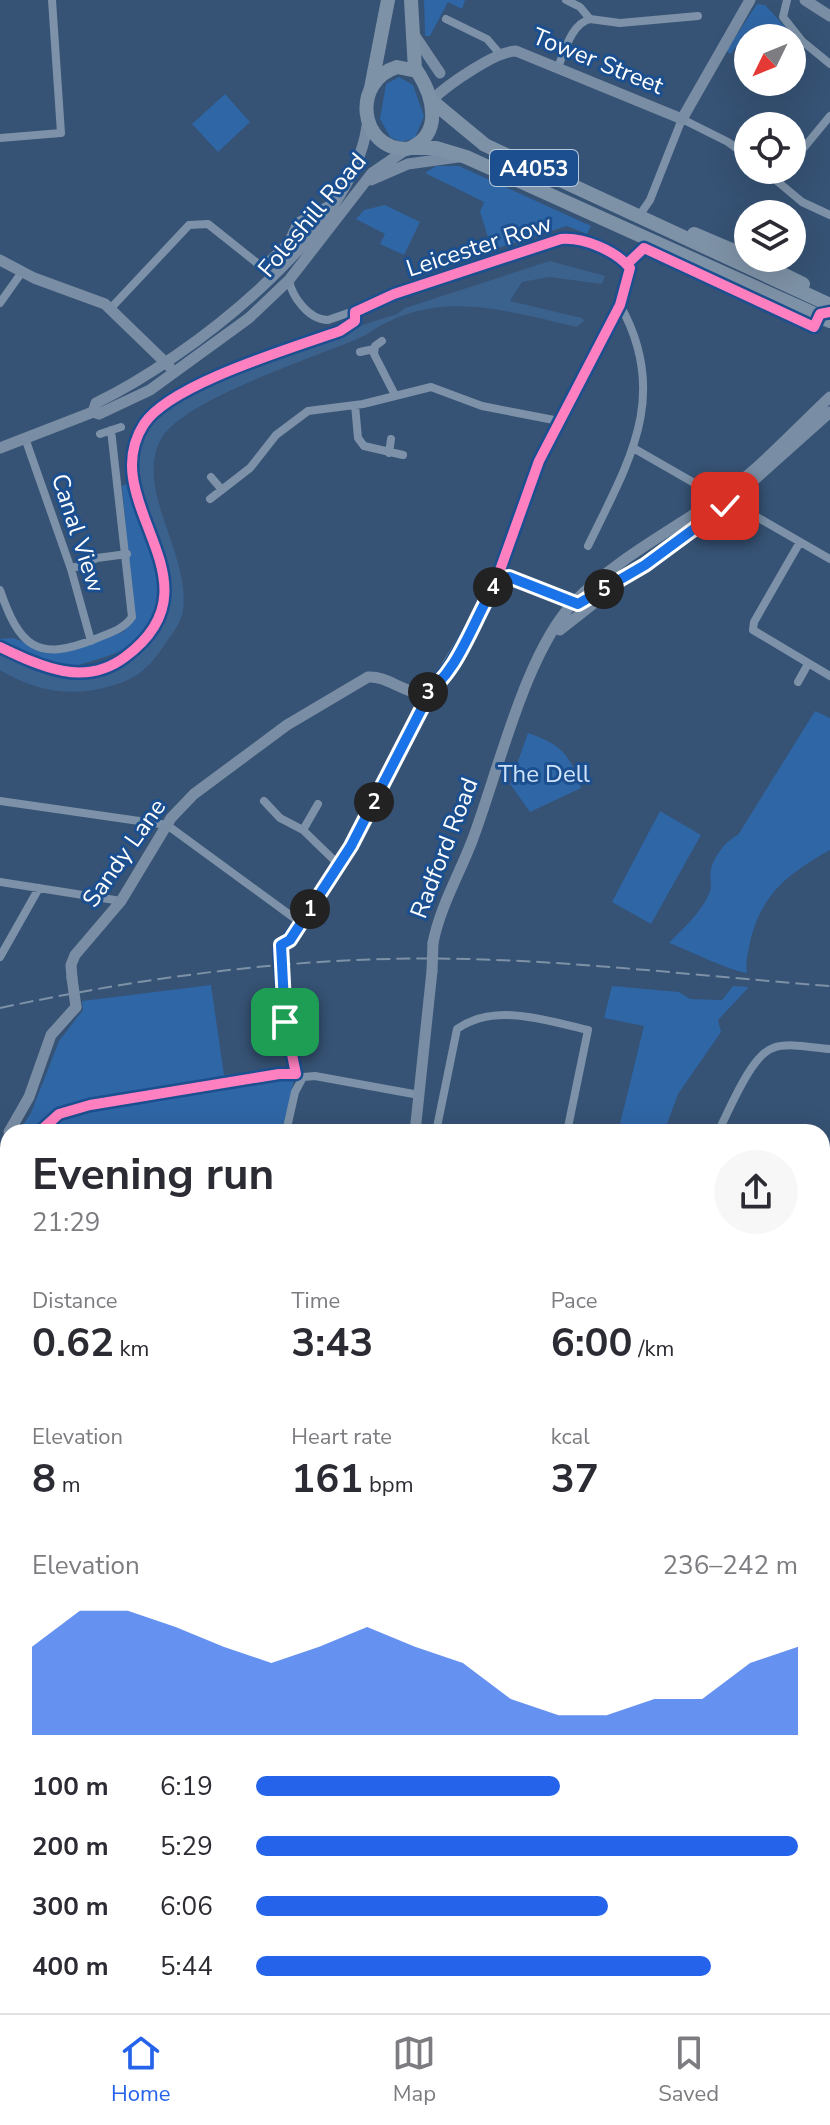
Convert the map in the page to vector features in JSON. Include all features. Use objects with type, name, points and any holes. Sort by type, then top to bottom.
[{"type":"highway","points":[[367,126],[388,0]]},
{"type":"highway","name":"A4053","points":[[411,0],[416,71],[433,101],[485,145],[642,217],[830,321]]},
{"type":"highway","points":[[371,89],[390,69],[416,71]]},
{"type":"highway","points":[[410,148],[430,128],[433,101]]},
{"type":"highway","name":"A4053","points":[[367,126],[387,146],[436,148],[466,157],[622,226],[774,288],[830,305]]},
{"type":"highway","points":[[642,217],[666,223],[734,252]]},
{"type":"highway","points":[[622,226],[721,280],[830,331]]},
{"type":"highway","points":[[779,272],[830,296]]},
{"type":"main road","points":[[682,119],[750,0]]},
{"type":"main road","points":[[805,0],[830,16]]},
{"type":"main road","points":[[411,30],[440,73]]},
{"type":"main road","name":"Tower Street","points":[[433,101],[456,78],[477,70],[500,54],[516,51],[682,119]]},
{"type":"main road","points":[[416,71],[456,78]]},
{"type":"main road","name":"Foleshill Road","points":[[93,412],[96,403],[166,362],[218,326],[259,291],[300,247],[357,168],[367,126]]},
{"type":"main road","name":"Foleshill Road","points":[[0,448],[93,412],[99,414],[150,390],[229,334],[289,280],[372,173],[410,148]]},
{"type":"main road","points":[[362,185],[408,164],[466,157]]},
{"type":"main road","points":[[0,260],[111,308],[175,373]]},
{"type":"main road","name":"Radford Road","points":[[416,1124],[437,925],[471,844],[521,704],[550,638],[574,603],[655,540],[730,489],[830,397]]},
{"type":"main road","name":"Radford Road","points":[[550,638],[725,506],[830,412]]},
{"type":"main road","name":"Radford Road","points":[[574,603],[586,601],[623,575],[645,565]]},
{"type":"main road","points":[[424,694],[432,690],[451,664],[501,578],[509,577],[574,603]]},
{"type":"main road","name":"Sandy Lane","points":[[13,1124],[29,1097],[51,1035],[76,1007],[72,978],[75,955],[121,901],[167,825],[194,794],[267,738],[357,682],[375,677],[424,694]]},
{"type":"street","points":[[0,138],[61,133],[52,0]]},
{"type":"street","points":[[566,0],[580,7],[590,19]]},
{"type":"street","points":[[787,0],[783,17],[802,41],[830,64]]},
{"type":"street","points":[[558,67],[581,21],[590,19],[620,23],[698,16]]},
{"type":"street","points":[[446,19],[487,39],[500,54]]},
{"type":"street","points":[[806,145],[830,116]]},
{"type":"street","points":[[642,217],[682,119],[734,146]]},
{"type":"street","points":[[782,184],[802,202],[830,215]]},
{"type":"street","points":[[111,308],[183,229],[193,222],[215,228],[257,263],[265,264],[288,242],[297,222],[332,203]]},
{"type":"street","name":"Leicester Row","points":[[291,294],[316,316],[328,320],[540,245],[572,238],[617,256],[627,264],[631,274],[620,305]]},
{"type":"street","points":[[0,303],[22,272]]},
{"type":"street","points":[[276,293],[291,294],[289,280]]},
{"type":"street","points":[[501,578],[500,570],[539,461],[620,305]]},
{"type":"street","points":[[588,546],[635,449],[644,384],[629,321],[620,305]]},
{"type":"street","points":[[360,352],[374,349],[382,341]]},
{"type":"street","points":[[374,349],[395,395]]},
{"type":"street","points":[[210,499],[250,468],[276,435],[297,417],[317,409],[355,405],[431,387],[482,406],[559,421]]},
{"type":"street","points":[[355,405],[359,441],[367,448],[403,455]]},
{"type":"street","points":[[0,590],[11,623],[31,643],[57,651],[123,627],[132,617],[116,428],[100,434]]},
{"type":"street","name":"Canal View","points":[[25,438],[71,569],[91,641]]},
{"type":"street","points":[[389,453],[391,439]]},
{"type":"street","points":[[635,449],[703,488]]},
{"type":"street","points":[[211,477],[222,490]]},
{"type":"street","points":[[750,513],[830,559]]},
{"type":"street","points":[[800,542],[753,628],[758,635],[830,676]]},
{"type":"street","points":[[71,569],[97,558],[127,554]]},
{"type":"street","points":[[798,682],[808,664]]},
{"type":"street","points":[[290,940],[339,865],[422,708],[424,694]]},
{"type":"street","points":[[0,801],[167,825],[301,923]]},
{"type":"street","points":[[264,801],[280,818],[303,830],[339,865]]},
{"type":"street","points":[[303,830],[318,804]]},
{"type":"street","points":[[0,882],[121,901]]},
{"type":"street","points":[[0,957],[39,888]]},
{"type":"street","points":[[438,1124],[457,1029],[466,1023],[505,1014],[588,1030],[569,1124]]},
{"type":"street","points":[[722,1124],[754,1065],[765,1051],[780,1046],[830,1049]]},
{"type":"street","points":[[288,1124],[303,1077],[315,1076],[419,1095]]},
{"type":"green space","points":[[424,0],[465,0],[462,9],[448,2],[430,36],[425,36]]},
{"type":"green space","points":[[757,4],[765,5],[782,24],[744,24]]},
{"type":"green space","points":[[734,39],[734,50],[731,54],[726,51]]},
{"type":"green space","points":[[399,77],[413,85],[424,116],[415,138],[401,142],[390,137],[380,119],[386,84]]},
{"type":"green space","points":[[225,94],[250,122],[218,152],[192,124]]},
{"type":"green space","points":[[436,166],[459,166],[591,226],[587,234],[567,226],[492,250],[480,212],[484,202],[425,173]]},
{"type":"green space","points":[[385,205],[420,222],[404,255],[380,244],[385,234],[356,219],[364,210]]},
{"type":"green space","points":[[131,482],[154,546],[162,591],[158,611],[148,630],[123,650],[66,669],[0,643],[0,639],[13,638],[56,653],[123,632],[134,619],[122,486]]},
{"type":"green space","points":[[815,711],[830,718],[830,850],[789,877],[770,898],[755,925],[747,973],[669,943],[705,901],[711,888],[711,869],[718,854],[738,835]]},
{"type":"green space","name":"The Dell","points":[[528,733],[563,752],[581,788],[530,812],[510,784]]},
{"type":"green space","points":[[660,811],[701,835],[651,924],[612,902]]},
{"type":"green space","points":[[211,985],[224,1075],[286,1069],[294,1080],[285,1124],[23,1124],[31,1113],[59,1041],[83,1010],[82,1001]]},
{"type":"green space","points":[[612,986],[679,992],[690,999],[722,1000],[733,986],[749,987],[718,1020],[721,1032],[678,1094],[667,1124],[620,1124],[644,1026],[604,1018]]},
{"type":"shaded area","points":[[550,261],[605,276],[602,284],[549,277],[522,282],[510,301],[582,318],[584,321],[577,327],[495,309],[443,307],[418,311],[196,408],[161,439],[155,458],[154,479],[158,501],[183,589],[182,615],[158,654],[147,667],[127,680],[82,692],[40,687],[0,670],[0,649],[63,672],[94,672],[126,659],[153,636],[165,612],[167,588],[162,563],[136,486],[134,460],[138,439],[148,421],[163,406],[181,394],[331,335]]},
{"type":"railway","points":[[0,1008],[174,977],[350,960],[468,959],[559,963],[830,986]]},
{"type":"cycle path","points":[[0,647],[46,667],[62,671],[94,671],[125,657],[153,629],[164,600],[162,571],[134,483],[133,454],[144,424],[158,409],[179,395],[264,357],[340,331],[355,321],[355,312],[394,294],[561,239],[580,240],[599,246],[630,268],[620,305],[539,461],[500,570],[501,578],[451,664],[432,690],[424,694],[422,708],[351,846],[301,923],[279,950],[284,1015],[296,1074],[279,1074],[90,1105],[59,1114],[48,1124]]},
{"type":"cycle path","points":[[627,264],[644,248],[814,327],[820,314],[830,312]]},
{"type":"route","points":[[285,1022],[281,945],[290,940],[351,846],[422,708],[424,694],[432,690],[451,664],[495,583],[509,577],[578,604],[623,575],[645,565],[725,506]]}]
